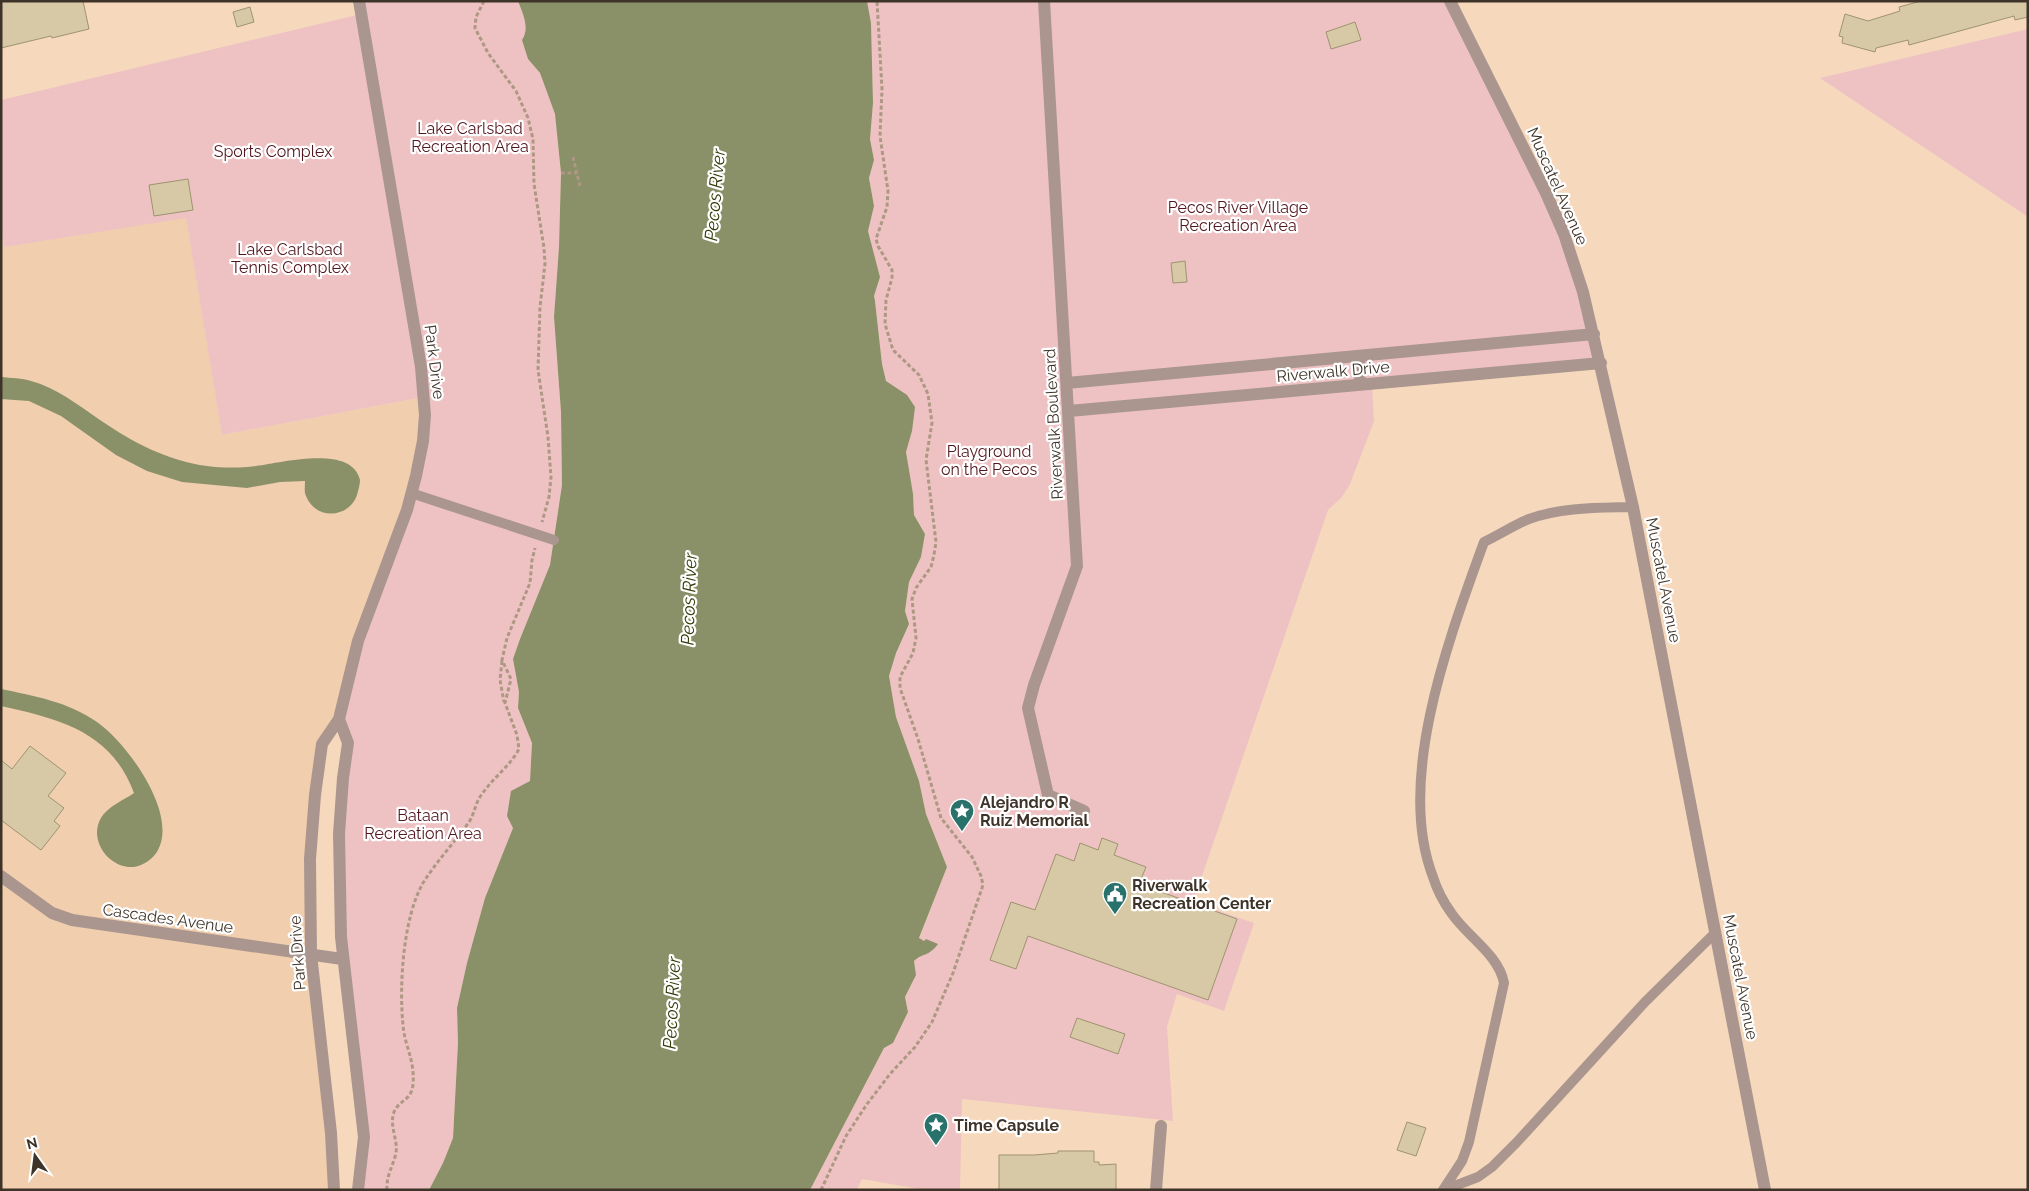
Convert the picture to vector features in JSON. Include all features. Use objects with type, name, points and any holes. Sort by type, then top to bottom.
[{"type":"street","name":"Park Drive","points":[[334,1190],[331,1133],[311,954],[310,859],[315,795],[322,744],[339,719],[358,641],[389,560],[411,493],[423,441],[425,397],[359,1]]},
{"type":"street","name":"Riverwalk Boulevard","points":[[1044,1],[1077,566],[1034,685],[1028,708],[1048,795],[1084,811]]},
{"type":"street","name":"Muscatel Avenue","points":[[1450,1],[1546,193],[1564,234],[1583,292],[1633,507],[1765,1190]]},
{"type":"street","name":"Riverwalk Drive","points":[[1067,382],[1594,334]]},
{"type":"street","points":[[1359,356],[1360,384]]},
{"type":"street","name":"Riverwalk Drive","points":[[1069,411],[1601,363]]},
{"type":"street","points":[[339,719],[348,743],[343,778],[339,834],[342,959],[364,1137],[358,1190]]},
{"type":"street","name":"Cascades Avenue","points":[[1,876],[52,913],[72,920],[342,959]]},
{"type":"street","points":[[1156,1190],[1161,1126]]},
{"type":"lane","points":[[411,493],[554,540]]},
{"type":"lane","points":[[1444,1190],[1462,1161],[1469,1142],[1504,983],[1502,976],[1486,951],[1452,914],[1433,877],[1427,858],[1421,818],[1421,774],[1427,731],[1443,664],[1458,612],[1484,542],[1529,519],[1576,509],[1633,507]]},
{"type":"lane","points":[[1444,1190],[1478,1177],[1492,1167],[1645,1002],[1716,932]]},
{"type":"path","points":[[387,1190],[389,1172],[396,1152],[392,1122],[395,1110],[410,1097],[413,1083],[414,1067],[403,1027],[402,1000],[404,965],[412,911],[422,884],[474,815],[476,804],[482,793],[511,761],[519,749],[517,735],[505,703],[500,680],[502,660],[507,638],[530,583],[532,560],[549,497],[551,477],[548,437],[538,370],[540,307],[545,264],[534,184],[532,139],[528,118],[516,91],[488,54],[475,28],[476,17],[484,1]]},
{"type":"path","points":[[821,1190],[846,1136],[867,1104],[890,1074],[915,1047],[932,1022],[953,972],[983,885],[972,857],[940,818],[916,731],[900,688],[900,677],[913,653],[916,638],[912,600],[916,588],[931,567],[936,542],[926,460],[932,423],[928,394],[919,376],[893,350],[885,324],[886,300],[892,278],[892,270],[876,239],[887,207],[888,191],[880,149],[882,89],[877,1]]},
{"type":"path","points":[[573,157],[580,186]]},
{"type":"path","points":[[561,173],[577,173]]},
{"type":"path","points":[[502,660],[511,679],[505,703]]},
{"type":"shaded area","points":[[186,217],[222,435],[425,397],[423,441],[346,686],[322,744],[310,859],[334,1190],[1,1190],[1,231],[5,247]]},
{"type":"green space","points":[[359,1],[518,1],[525,20],[528,59],[540,73],[555,114],[561,173],[559,247],[554,317],[561,412],[562,485],[550,565],[513,659],[519,692],[518,708],[532,743],[530,781],[485,898],[467,963],[457,1008],[458,1043],[453,1138],[429,1190],[358,1190],[364,1137],[341,937],[348,743],[339,719],[407,510],[424,397],[222,435],[186,218],[5,247],[1,231],[1,100],[361,14]]},
{"type":"green space","name":"Pecos River Village Recreation Area","points":[[867,1],[1450,1],[1546,193],[1601,363],[1372,384],[1374,421],[1350,484],[1342,497],[1328,510],[1193,902],[1254,923],[1224,1011],[1177,994],[1167,1027],[1173,1121],[962,1099],[960,1190],[925,1190],[862,1179],[857,1190],[810,1190],[884,1048],[893,1043],[908,1012],[905,997],[916,975],[914,961],[928,953],[937,944],[926,939],[924,941],[919,939],[947,867],[926,814],[919,781],[896,717],[889,676],[896,653],[909,624],[905,611],[909,582],[921,557],[925,534],[914,515],[913,494],[908,470],[906,452],[912,431],[886,381],[882,364],[874,296],[880,277],[868,231],[874,206],[869,178],[874,160],[870,139],[873,103],[871,23]]},
{"type":"green space","points":[[2028,29],[2028,217],[1820,78]]},
{"type":"water","name":"Pecos River","points":[[518,1],[867,1],[871,23],[873,103],[870,139],[874,160],[869,178],[874,206],[868,231],[880,277],[874,296],[882,364],[886,381],[907,395],[915,407],[912,431],[906,452],[913,494],[914,515],[925,534],[921,557],[909,582],[905,611],[909,624],[896,653],[889,676],[896,717],[919,781],[926,814],[947,867],[919,938],[938,944],[931,951],[914,961],[916,975],[905,997],[908,1012],[893,1043],[884,1048],[810,1190],[429,1190],[453,1138],[458,1043],[457,1008],[467,963],[485,898],[513,828],[507,816],[511,791],[530,781],[532,743],[518,708],[519,692],[513,659],[550,565],[562,485],[561,412],[554,317],[559,247],[561,173],[555,114],[540,73],[528,59],[522,40],[526,26]]},
{"type":"water","points":[[1,377],[28,380],[50,388],[125,436],[178,460],[207,466],[232,468],[314,458],[344,462],[354,469],[360,480],[355,500],[342,511],[326,513],[318,510],[311,504],[305,494],[305,481],[280,482],[247,488],[182,482],[147,471],[116,455],[61,416],[29,401],[1,399]]},
{"type":"water","points":[[1,689],[26,694],[75,709],[97,722],[122,746],[146,780],[161,817],[162,835],[158,850],[151,859],[134,867],[125,866],[109,858],[99,844],[97,835],[101,818],[111,807],[134,793],[124,772],[112,755],[81,731],[63,723],[1,706]]},
{"type":"building","points":[[1,1],[83,1],[89,29],[1,48]]},
{"type":"building","points":[[1921,1],[2028,1],[2028,17],[2015,20],[2014,16],[1909,45],[1908,40],[1876,48],[1875,52],[1842,43],[1843,37],[1839,36],[1845,14],[1868,21],[1900,11],[1899,7]]},
{"type":"building","points":[[250,7],[254,22],[237,27],[233,12]]},
{"type":"building","points":[[1355,22],[1361,40],[1331,49],[1326,32]]},
{"type":"building","points":[[188,179],[193,210],[154,216],[149,185]]},
{"type":"building","points":[[1185,261],[1187,282],[1173,283],[1171,263]]},
{"type":"building","points":[[30,746],[66,773],[48,796],[64,808],[54,821],[60,826],[41,850],[1,820],[1,760],[12,769]]},
{"type":"building","name":"Riverwalk Recreation Center","points":[[1102,838],[1118,844],[1114,855],[1146,867],[1139,884],[1237,919],[1208,1000],[1028,936],[1016,969],[990,960],[1011,902],[1035,910],[1056,854],[1074,861],[1080,843],[1098,850]]},
{"type":"building","points":[[1077,1018],[1125,1034],[1118,1054],[1070,1037]]},
{"type":"building","points":[[1407,1122],[1426,1128],[1416,1156],[1397,1150]]},
{"type":"building","points":[[1058,1151],[1094,1151],[1094,1162],[1099,1162],[1099,1165],[1116,1164],[1116,1190],[999,1190],[999,1155],[1034,1155],[1058,1153]]},
{"type":"place","name":"Alejandro R Ruiz Memorial","points":[[962,832]]},
{"type":"place","name":"Riverwalk Recreation Center","points":[[1115,915]]},
{"type":"place","name":"Time Capsule","points":[[936,1146]]},
{"type":"park label","name":"Lake Carlsbad Recreation Area","points":[[470,137]]},
{"type":"park label","name":"Sports Complex","points":[[273,151]]},
{"type":"park label","name":"Lake Carlsbad Tennis Complex","points":[[290,258]]},
{"type":"park label","name":"Playground on the Pecos","points":[[989,460]]},
{"type":"park label","name":"Bataan Recreation Area","points":[[423,824]]}]
